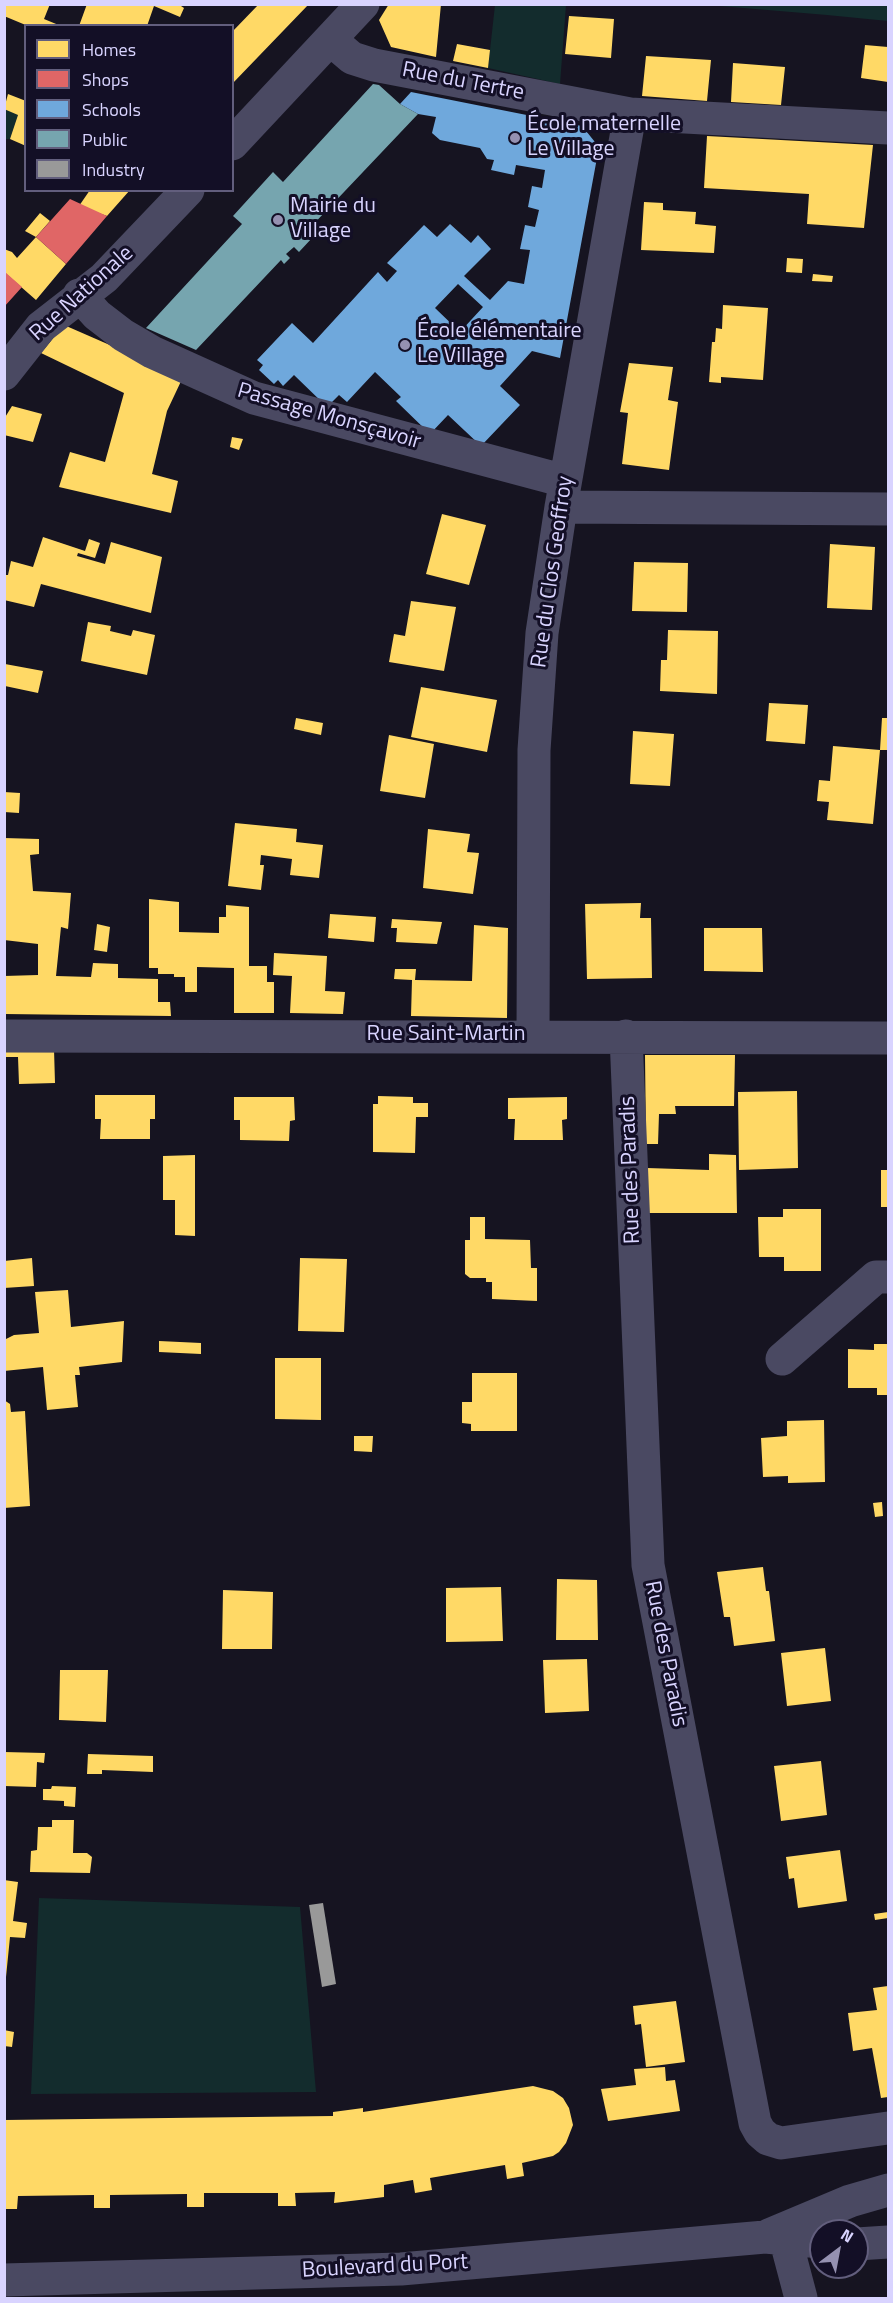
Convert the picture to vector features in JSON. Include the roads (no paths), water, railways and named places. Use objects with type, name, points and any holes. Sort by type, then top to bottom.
[{"type":"street","points":[[234,142],[332,41],[363,4]]},
{"type":"street","name":"Rue du Tertre","points":[[332,41],[352,58],[374,65],[630,114],[888,128]]},
{"type":"street","name":"Rue du Clos Geoffroy","points":[[533,1036],[534,739],[542,633],[563,494],[630,114]]},
{"type":"street","name":"Rue Nationale","points":[[4,374],[41,327],[79,295],[104,278],[186,192]]},
{"type":"street","name":"Passage Monsçavoir","points":[[79,295],[97,315],[123,335],[152,352],[254,398],[563,494],[888,508]]},
{"type":"street","name":"Rue Saint-Martin","points":[[4,1036],[888,1038]]},
{"type":"street","name":"Rue des Paradis","points":[[626,1036],[648,1565],[755,2123],[768,2139],[781,2143],[888,2128]]},
{"type":"street","points":[[782,1359],[876,1277],[888,1277]]},
{"type":"street","name":"Boulevard du Port","points":[[778,2236],[850,2201],[888,2190]]},
{"type":"street","points":[[778,2236],[801,2298]]},
{"type":"street","name":"Boulevard du Port","points":[[4,2280],[401,2269],[778,2236],[809,2240]]},
{"type":"street","points":[[869,2243],[888,2242]]},
{"type":"place","name":"École maternelle Le Village","points":[[515,138]]},
{"type":"place","name":"Mairie du Village","points":[[278,220]]},
{"type":"place","name":"École élémentaire Le Village","points":[[405,345]]}]
